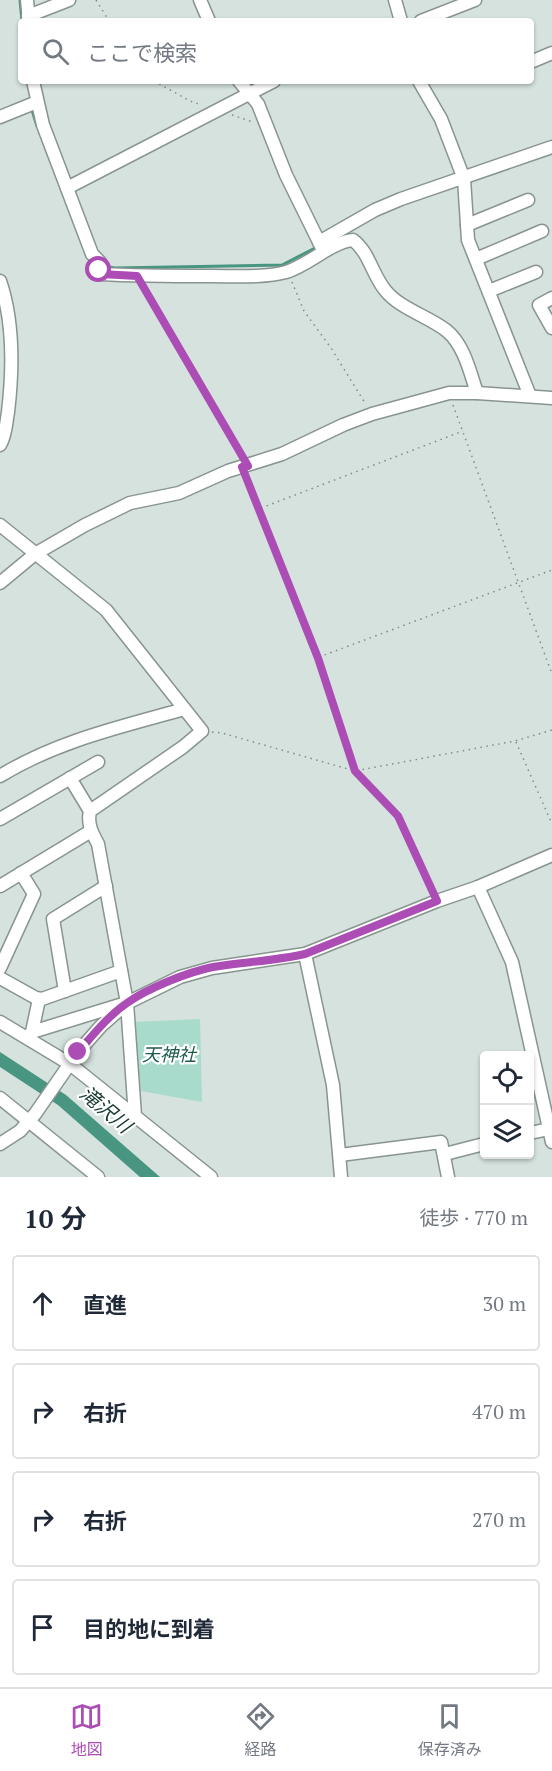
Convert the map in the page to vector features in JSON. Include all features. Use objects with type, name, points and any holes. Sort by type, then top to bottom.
[{"type":"street","points":[[27,0],[28,18]]},
{"type":"street","points":[[30,18],[69,0]]},
{"type":"street","points":[[200,0],[208,18]]},
{"type":"street","points":[[395,0],[400,18]]},
{"type":"street","points":[[429,18],[475,0]]},
{"type":"street","points":[[534,60],[552,53]]},
{"type":"street","points":[[33,84],[33,104],[92,254],[99,266],[98,272],[101,274],[242,276],[287,272],[375,210],[421,192],[464,181],[552,147]]},
{"type":"street","points":[[241,84],[258,104],[286,175],[322,247]]},
{"type":"street","points":[[67,189],[268,84]]},
{"type":"street","points":[[421,84],[441,119],[464,181],[468,240],[530,396]]},
{"type":"street","points":[[0,117],[33,104]]},
{"type":"street","points":[[467,225],[528,200]]},
{"type":"street","points":[[476,259],[542,231]]},
{"type":"street","points":[[322,247],[353,240],[359,244],[386,292],[447,331],[456,341],[463,353],[477,393]]},
{"type":"street","points":[[489,291],[536,272]]},
{"type":"street","points":[[0,281],[8,313],[12,381],[5,431],[0,444]]},
{"type":"street","points":[[552,298],[539,305],[552,328]]},
{"type":"street","points":[[0,583],[35,554],[85,525],[130,503],[179,493],[228,471],[282,454],[342,425],[372,414],[449,393],[552,398]]},
{"type":"street","points":[[0,525],[106,610],[202,731],[90,811],[88,819],[98,844],[127,1002],[135,1116]]},
{"type":"street","points":[[0,776],[55,747],[184,709]]},
{"type":"street","points":[[0,819],[98,762]]},
{"type":"street","points":[[70,778],[90,811]]},
{"type":"street","points":[[0,886],[91,831]]},
{"type":"street","points":[[30,1035],[127,1002],[180,977],[212,968],[305,954],[478,887],[552,855]]},
{"type":"street","points":[[0,968],[34,894],[21,873]]},
{"type":"street","points":[[65,991],[52,919],[106,886]]},
{"type":"street","points":[[478,887],[512,963],[548,1110],[552,1142]]},
{"type":"street","points":[[305,954],[333,1085],[341,1177]]},
{"type":"street","points":[[0,978],[39,999],[122,971]]},
{"type":"street","points":[[30,1035],[39,999]]},
{"type":"street","points":[[0,1144],[20,1131],[101,1026],[127,1002]]},
{"type":"street","points":[[0,1022],[30,1035],[211,1177]]},
{"type":"street","points":[[0,1098],[32,1117],[98,1177]]},
{"type":"street","points":[[534,1132],[549,1129]]},
{"type":"street","points":[[340,1155],[441,1142],[448,1177]]},
{"type":"street","points":[[445,1154],[480,1145]]},
{"type":"path","points":[[96,0],[108,18]]},
{"type":"path","points":[[287,272],[304,310],[331,348],[372,414]]},
{"type":"path","points":[[137,276],[245,467],[318,658],[355,771],[398,816],[437,901]]},
{"type":"path","points":[[449,393],[552,674]]},
{"type":"path","points":[[260,508],[463,431]]},
{"type":"path","points":[[318,658],[552,570]]},
{"type":"path","points":[[202,731],[222,733],[355,771],[515,741],[552,730]]},
{"type":"path","points":[[515,741],[552,825]]},
{"type":"green space","name":"天神社","points":[[200,1019],[202,1102],[141,1091],[133,1022]]},
{"type":"shaded area","points":[[0,1052],[66,1095],[160,1177],[140,1177],[58,1105],[0,1067]]},
{"type":"waterway","points":[[20,0],[22,18]]},
{"type":"waterway","points":[[31,107],[37,126]]},
{"type":"waterway","points":[[43,140],[51,162]]},
{"type":"waterway","points":[[103,266],[115,268],[282,265],[319,246]]},
{"type":"route","points":[[78,1052],[127,1002],[180,977],[212,968],[305,954],[437,901],[398,816],[355,771],[318,658],[242,467],[248,466],[137,276],[101,274],[99,270]]},
{"type":"water label","name":"滝沢川","points":[[106,1109]]}]
